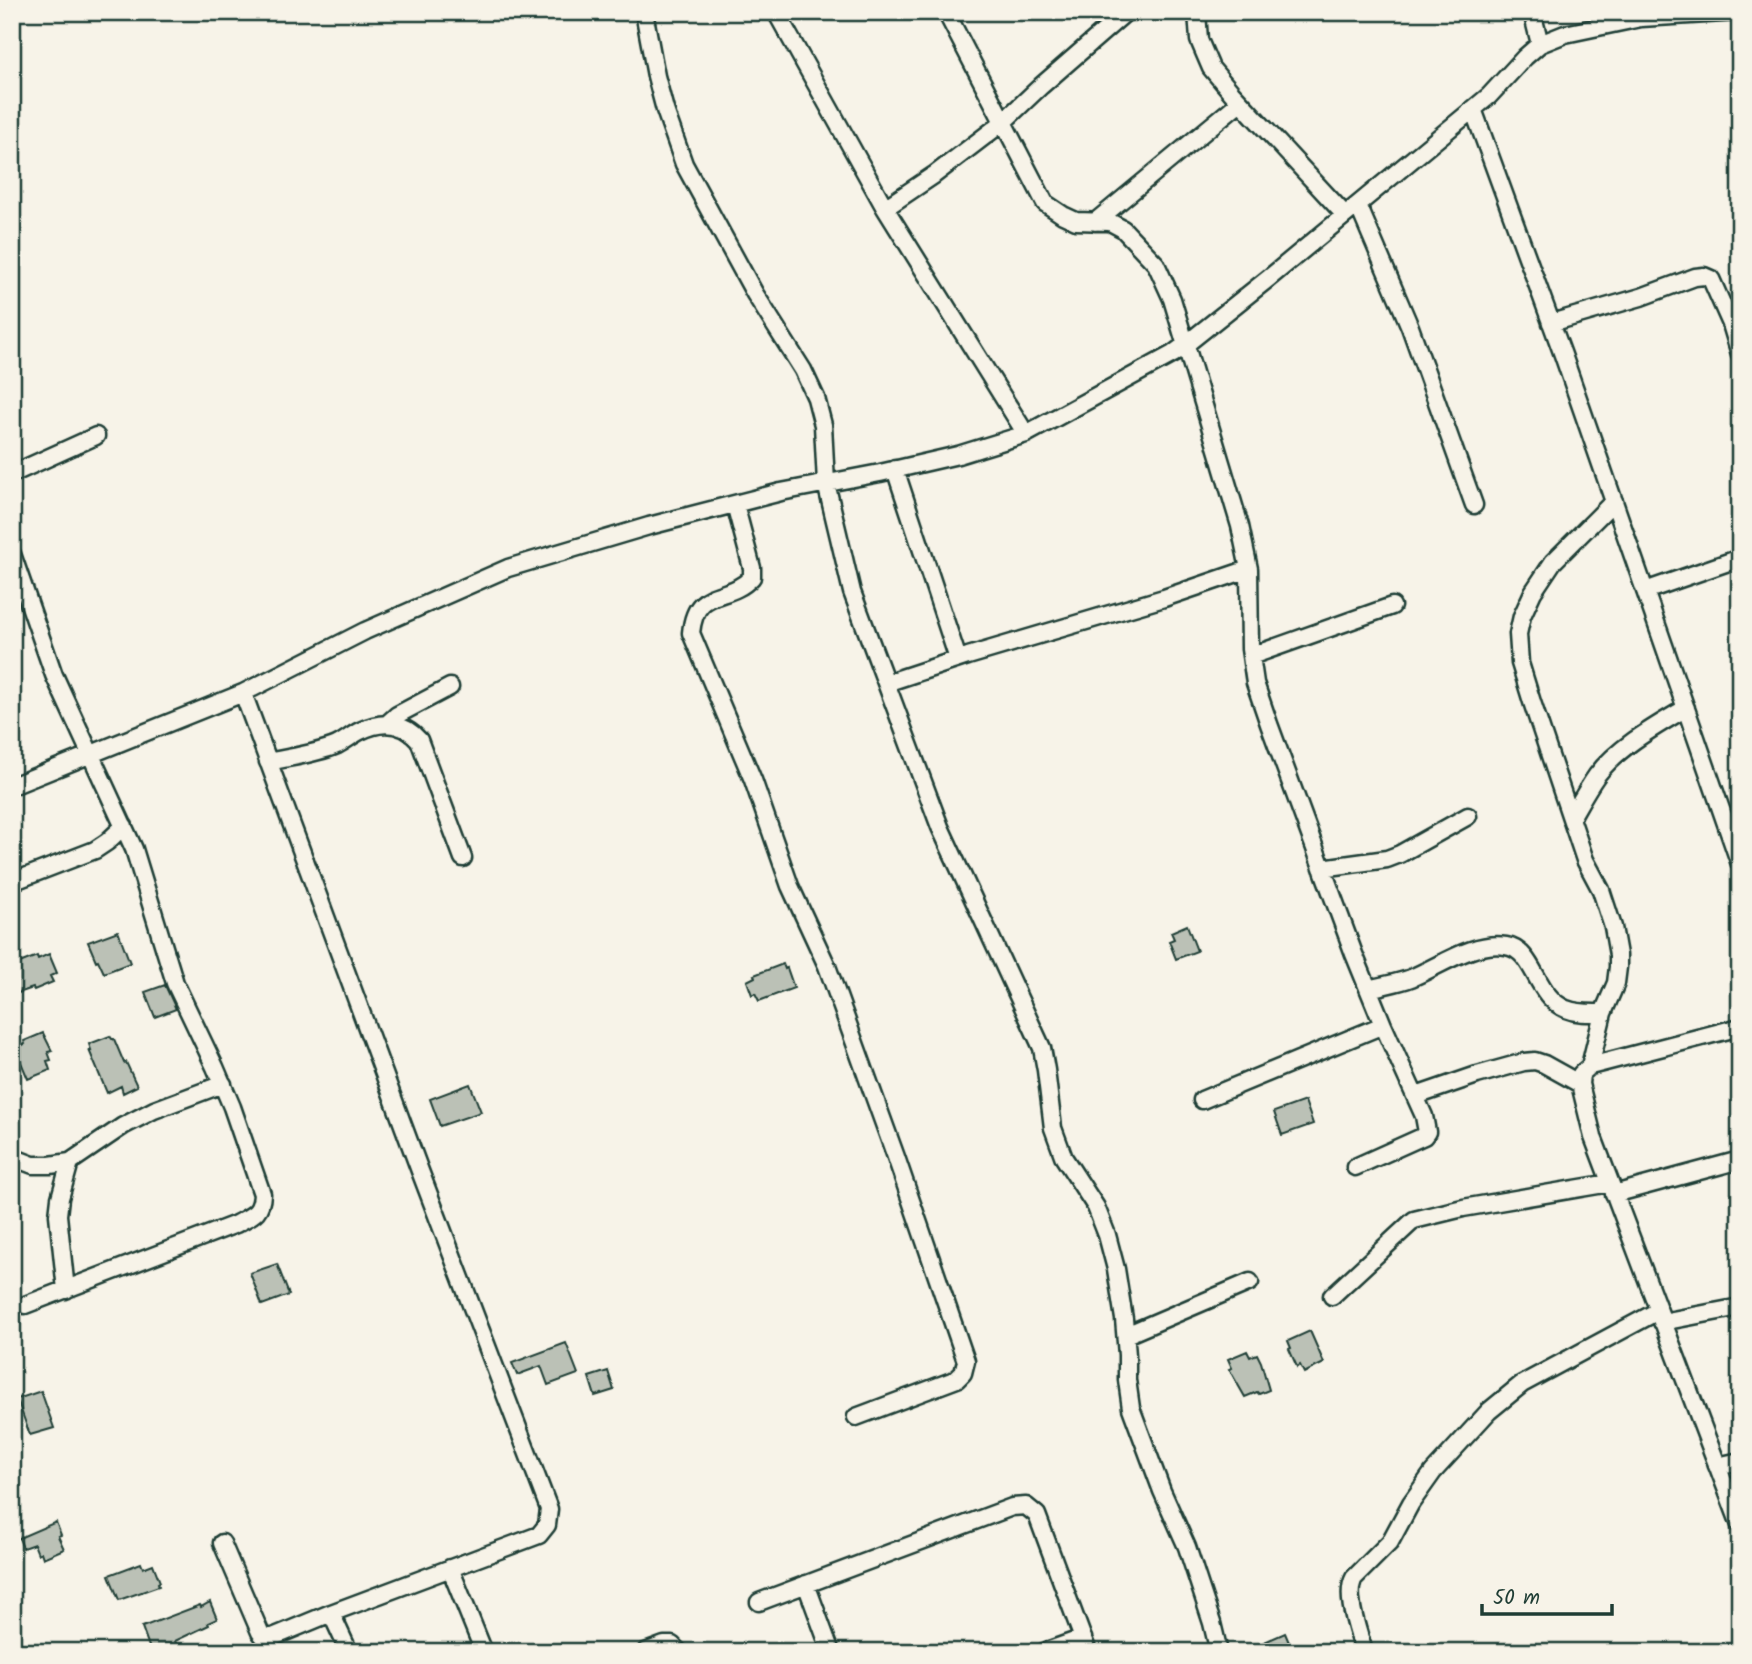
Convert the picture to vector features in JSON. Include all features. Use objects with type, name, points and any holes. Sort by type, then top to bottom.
[{"type":"street","points":[[644,12],[656,76],[684,164],[755,294],[803,370],[816,398],[822,425],[826,484],[852,592],[940,827],[1042,1048],[1053,1128],[1064,1158],[1096,1207],[1107,1235],[1116,1269],[1126,1335],[1131,1408],[1162,1491],[1187,1547],[1219,1652]]},
{"type":"street","points":[[776,12],[884,208],[1026,434]]},
{"type":"street","points":[[946,12],[1045,202],[1062,215],[1076,221],[1110,222],[1123,229],[1156,264],[1172,299],[1241,526],[1249,569],[1251,656],[1255,682],[1354,954],[1427,1126],[1424,1136],[1355,1167]]},
{"type":"street","points":[[884,208],[934,176],[1002,123],[1125,12]]},
{"type":"street","points":[[1197,12],[1199,40],[1211,68],[1241,102],[1351,210],[1410,327],[1474,505]]},
{"type":"street","points":[[1532,12],[1541,44]]},
{"type":"street","points":[[12,786],[243,693],[365,631],[508,569],[649,526],[781,492],[958,455],[1026,434],[1185,345],[1489,96],[1525,57],[1541,44],[1565,34],[1641,18],[1740,12]]},
{"type":"street","points":[[1095,222],[1241,102]]},
{"type":"street","points":[[1473,109],[1614,501],[1740,864]]},
{"type":"street","points":[[1551,324],[1704,276],[1711,279],[1731,324],[1740,354]]},
{"type":"street","points":[[12,474],[96,436]]},
{"type":"street","points":[[895,469],[958,659]]},
{"type":"street","points":[[1590,1066],[1603,1013],[1616,983],[1618,955],[1601,891],[1585,860],[1520,663],[1517,634],[1533,592],[1553,562],[1614,501]]},
{"type":"street","points":[[735,504],[752,577],[745,585],[709,599],[699,606],[693,618],[691,633],[753,780],[790,886],[827,966],[966,1361],[963,1373],[957,1378],[856,1417]]},
{"type":"street","points":[[12,554],[54,675],[134,849],[175,983],[223,1084],[262,1194],[257,1212],[236,1224],[25,1305]]},
{"type":"street","points":[[1645,591],[1740,558]]},
{"type":"street","points":[[886,683],[1164,598],[1249,569]]},
{"type":"street","points":[[1251,656],[1392,606]]},
{"type":"street","points":[[387,724],[397,715],[450,687]]},
{"type":"street","points":[[222,1543],[260,1632],[264,1637],[272,1637],[539,1535],[547,1525],[549,1509],[420,1171],[243,693]]},
{"type":"street","points":[[1571,818],[1598,774],[1628,746],[1686,708]]},
{"type":"street","points":[[268,762],[337,744],[374,725],[400,726],[411,731],[419,740],[463,858]]},
{"type":"street","points":[[1322,868],[1387,859],[1468,816]]},
{"type":"street","points":[[12,882],[95,850],[124,826]]},
{"type":"street","points":[[1369,989],[1408,979],[1475,949],[1493,945],[1508,946],[1519,950],[1553,1001],[1578,1013],[1603,1013]]},
{"type":"street","points":[[1202,1100],[1382,1025]]},
{"type":"street","points":[[1740,1027],[1590,1066],[1581,1074],[1580,1084],[1593,1137],[1740,1525]]},
{"type":"street","points":[[1416,1096],[1477,1075],[1535,1061],[1580,1084]]},
{"type":"street","points":[[12,1157],[33,1165],[50,1166],[69,1162],[123,1126],[154,1110],[223,1084]]},
{"type":"street","points":[[1332,1296],[1415,1220],[1463,1208],[1612,1188],[1740,1160]]},
{"type":"street","points":[[66,1290],[58,1215],[69,1162]]},
{"type":"street","points":[[1126,1335],[1250,1282]]},
{"type":"street","points":[[1364,1652],[1350,1596],[1350,1584],[1390,1542],[1411,1503],[1433,1472],[1489,1411],[1521,1384],[1660,1316],[1740,1307]]},
{"type":"street","points":[[1717,1466],[1740,1461]]},
{"type":"street","points":[[759,1602],[1012,1507],[1026,1506],[1037,1515],[1086,1645],[1044,1652]]},
{"type":"street","points":[[450,1568],[485,1652]]},
{"type":"street","points":[[806,1584],[831,1652]]},
{"type":"street","points":[[331,1613],[349,1652]]},
{"type":"street","points":[[645,1652],[664,1645],[672,1646],[678,1652]]},
{"type":"building","points":[[1187,925],[1197,951],[1176,959],[1169,941],[1174,939],[1171,932]]},
{"type":"building","points":[[118,931],[130,963],[104,973],[88,942]]},
{"type":"building","points":[[49,954],[57,973],[50,976],[53,982],[12,995],[12,966]]},
{"type":"building","points":[[783,964],[794,988],[759,1001],[755,993],[752,995],[747,981],[755,977],[754,975]]},
{"type":"building","points":[[165,985],[176,1009],[155,1017],[145,992]]},
{"type":"building","points":[[43,1033],[52,1051],[48,1052],[51,1060],[47,1061],[50,1070],[28,1079],[15,1048]]},
{"type":"building","points":[[110,1036],[137,1086],[123,1093],[121,1086],[107,1093],[89,1050],[89,1044]]},
{"type":"building","points":[[470,1084],[481,1112],[440,1126],[430,1099]]},
{"type":"building","points":[[1305,1101],[1313,1124],[1282,1135],[1274,1112]]},
{"type":"building","points":[[277,1264],[289,1295],[262,1305],[250,1273]]},
{"type":"building","points":[[1310,1331],[1324,1363],[1304,1373],[1300,1365],[1297,1367],[1288,1341]]},
{"type":"building","points":[[566,1343],[578,1374],[548,1385],[541,1366],[517,1375],[512,1363]]},
{"type":"building","points":[[1247,1351],[1250,1357],[1257,1354],[1269,1390],[1245,1397],[1229,1369],[1232,1368],[1228,1359]]},
{"type":"building","points":[[608,1371],[614,1390],[595,1396],[589,1377]]},
{"type":"building","points":[[41,1391],[54,1428],[30,1435],[17,1399]]},
{"type":"building","points":[[56,1522],[64,1549],[43,1558],[34,1544],[23,1548],[19,1538]]},
{"type":"building","points":[[141,1563],[143,1568],[153,1564],[159,1586],[119,1600],[109,1575]]},
{"type":"building","points":[[210,1602],[217,1619],[175,1641],[178,1647],[165,1652],[151,1652],[142,1627]]},
{"type":"building","points":[[1285,1633],[1293,1652],[1242,1652]]}]
